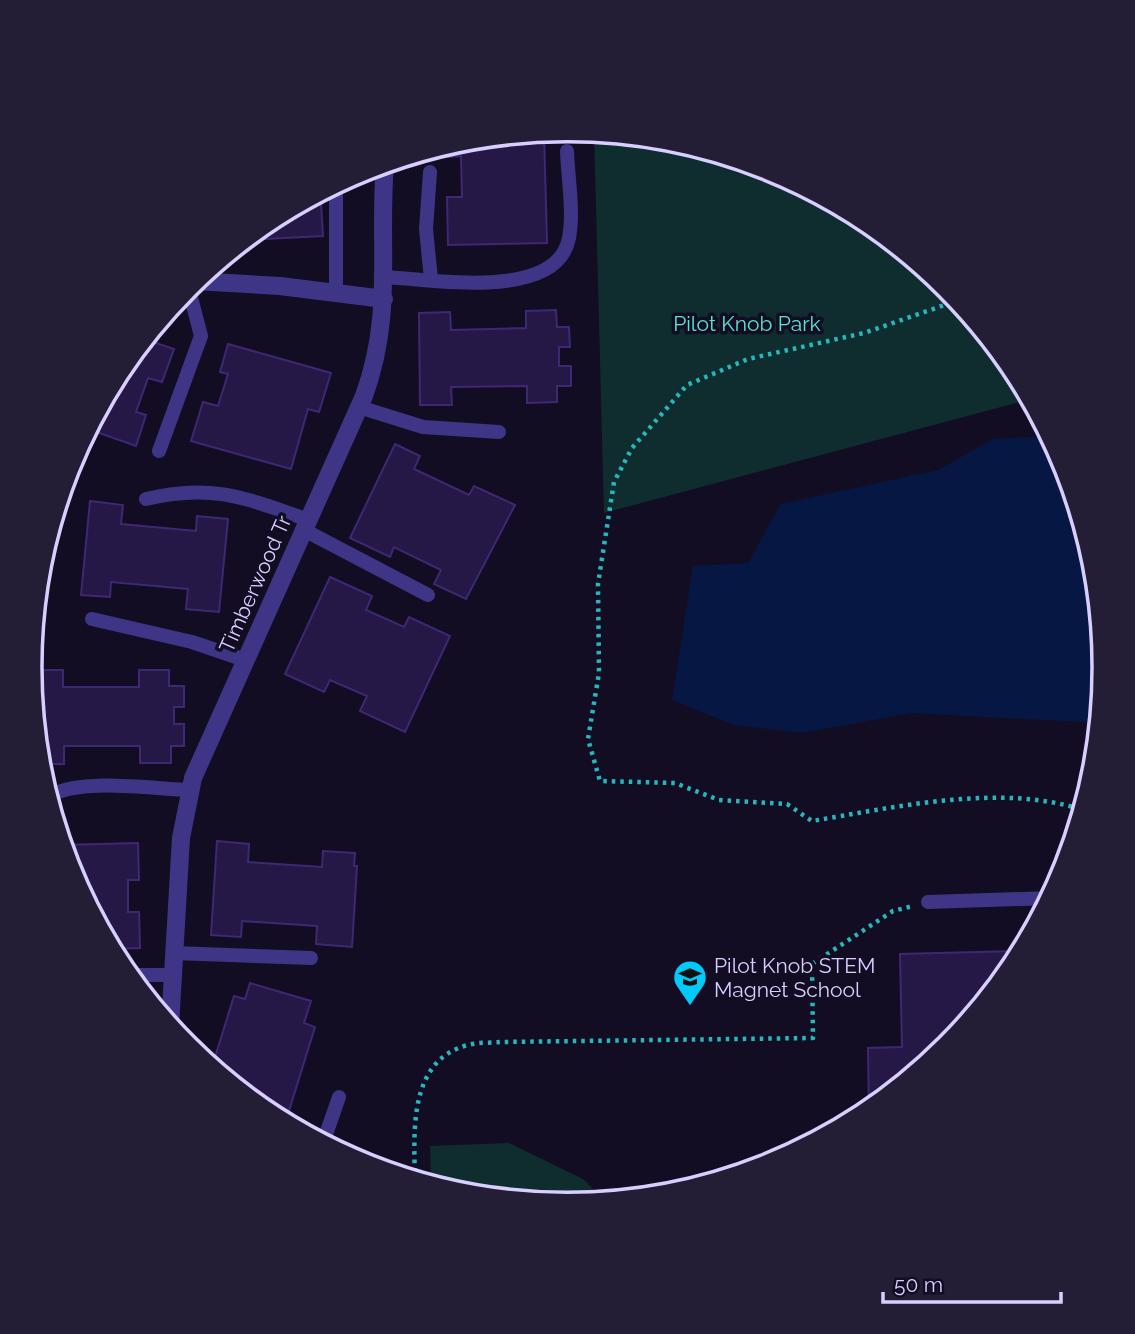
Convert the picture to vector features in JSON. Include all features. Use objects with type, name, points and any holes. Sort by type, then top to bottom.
[{"type":"street","name":"Timberwood Tr","points":[[171,1012],[181,838],[189,790],[359,407],[380,345],[384,299],[385,175]]},
{"type":"street","points":[[210,282],[384,299]]},
{"type":"lane","points":[[384,277],[510,281],[534,276],[551,267],[564,253],[569,238],[567,152]]},
{"type":"lane","points":[[430,172],[426,229],[431,279]]},
{"type":"lane","points":[[336,196],[336,293]]},
{"type":"lane","points":[[159,451],[201,336],[192,300]]},
{"type":"lane","points":[[359,407],[423,427],[499,432]]},
{"type":"lane","points":[[146,499],[203,490],[232,494],[306,525],[428,595]]},
{"type":"lane","points":[[92,620],[192,642],[245,660]]},
{"type":"lane","points":[[57,790],[87,787],[189,790]]},
{"type":"lane","points":[[928,902],[1039,898]]},
{"type":"lane","points":[[174,953],[311,958]]},
{"type":"lane","points":[[142,975],[173,975]]},
{"type":"lane","points":[[326,1133],[338,1097]]},
{"type":"path","points":[[947,304],[864,333],[748,359],[687,385],[632,448],[614,482],[598,584],[599,673],[588,739],[600,781],[675,783],[719,800],[787,804],[812,821],[887,808],[993,798],[1060,803],[1074,807]]},
{"type":"path","points":[[415,1170],[414,1133],[418,1102],[426,1076],[441,1059],[467,1045],[501,1042],[813,1038],[812,964],[893,911],[928,902]]},
{"type":"green space","name":"Pilot Knob Park","points":[[594,143],[636,146],[704,159],[769,182],[830,212],[887,250],[939,295],[984,347],[1021,402],[604,513]]},
{"type":"green space","points":[[509,1143],[583,1179],[595,1191],[499,1188],[431,1175],[430,1146]]},
{"type":"water","points":[[1040,437],[1065,498],[1083,564],[1089,598],[1093,667],[1090,722],[912,713],[802,733],[734,725],[672,700],[693,566],[748,563],[781,504],[938,470],[993,439]]},
{"type":"building","points":[[544,143],[547,243],[448,245],[447,197],[462,197],[461,156],[448,157],[499,146]]},
{"type":"building","points":[[321,203],[323,236],[263,239]]},
{"type":"building","points":[[556,310],[557,327],[569,327],[570,347],[559,347],[559,366],[571,366],[571,386],[557,386],[557,402],[527,403],[527,386],[451,387],[452,405],[420,405],[419,313],[450,312],[451,330],[526,328],[526,311]]},
{"type":"building","points":[[155,343],[174,349],[162,382],[148,378],[136,412],[146,415],[136,446],[97,432],[112,404]]},
{"type":"building","points":[[228,344],[331,373],[319,412],[308,409],[291,469],[191,441],[203,402],[218,406],[228,374],[220,372]]},
{"type":"building","points":[[395,444],[420,456],[414,469],[469,495],[474,486],[515,505],[466,599],[434,584],[441,570],[394,547],[390,557],[350,538]]},
{"type":"building","points":[[90,501],[123,505],[121,524],[196,531],[197,516],[228,519],[219,612],[186,609],[188,589],[111,582],[110,597],[81,595]]},
{"type":"building","points":[[330,577],[372,596],[366,610],[404,627],[409,617],[450,636],[405,732],[360,711],[367,696],[330,680],[324,692],[285,674]]},
{"type":"building","points":[[42,670],[63,670],[63,687],[139,687],[139,670],[169,670],[169,686],[184,686],[184,707],[174,707],[174,724],[184,724],[184,746],[171,746],[171,763],[140,763],[140,746],[64,746],[64,764],[51,764],[46,736]]},
{"type":"building","points":[[217,841],[249,844],[248,862],[322,867],[323,851],[355,853],[354,866],[357,866],[352,947],[316,944],[317,926],[242,921],[241,937],[211,935]]},
{"type":"building","points":[[138,843],[139,880],[128,880],[128,912],[139,912],[140,948],[124,949],[112,930],[73,845]]},
{"type":"building","points":[[1009,951],[984,987],[939,1039],[869,1097],[868,1048],[902,1047],[900,954]]},
{"type":"building","points":[[250,983],[311,1001],[304,1023],[315,1027],[289,1112],[248,1084],[215,1057],[234,996],[245,999]]},
{"type":"place","name":"Pilot Knob STEM Magnet School","points":[[690,1007]]}]
